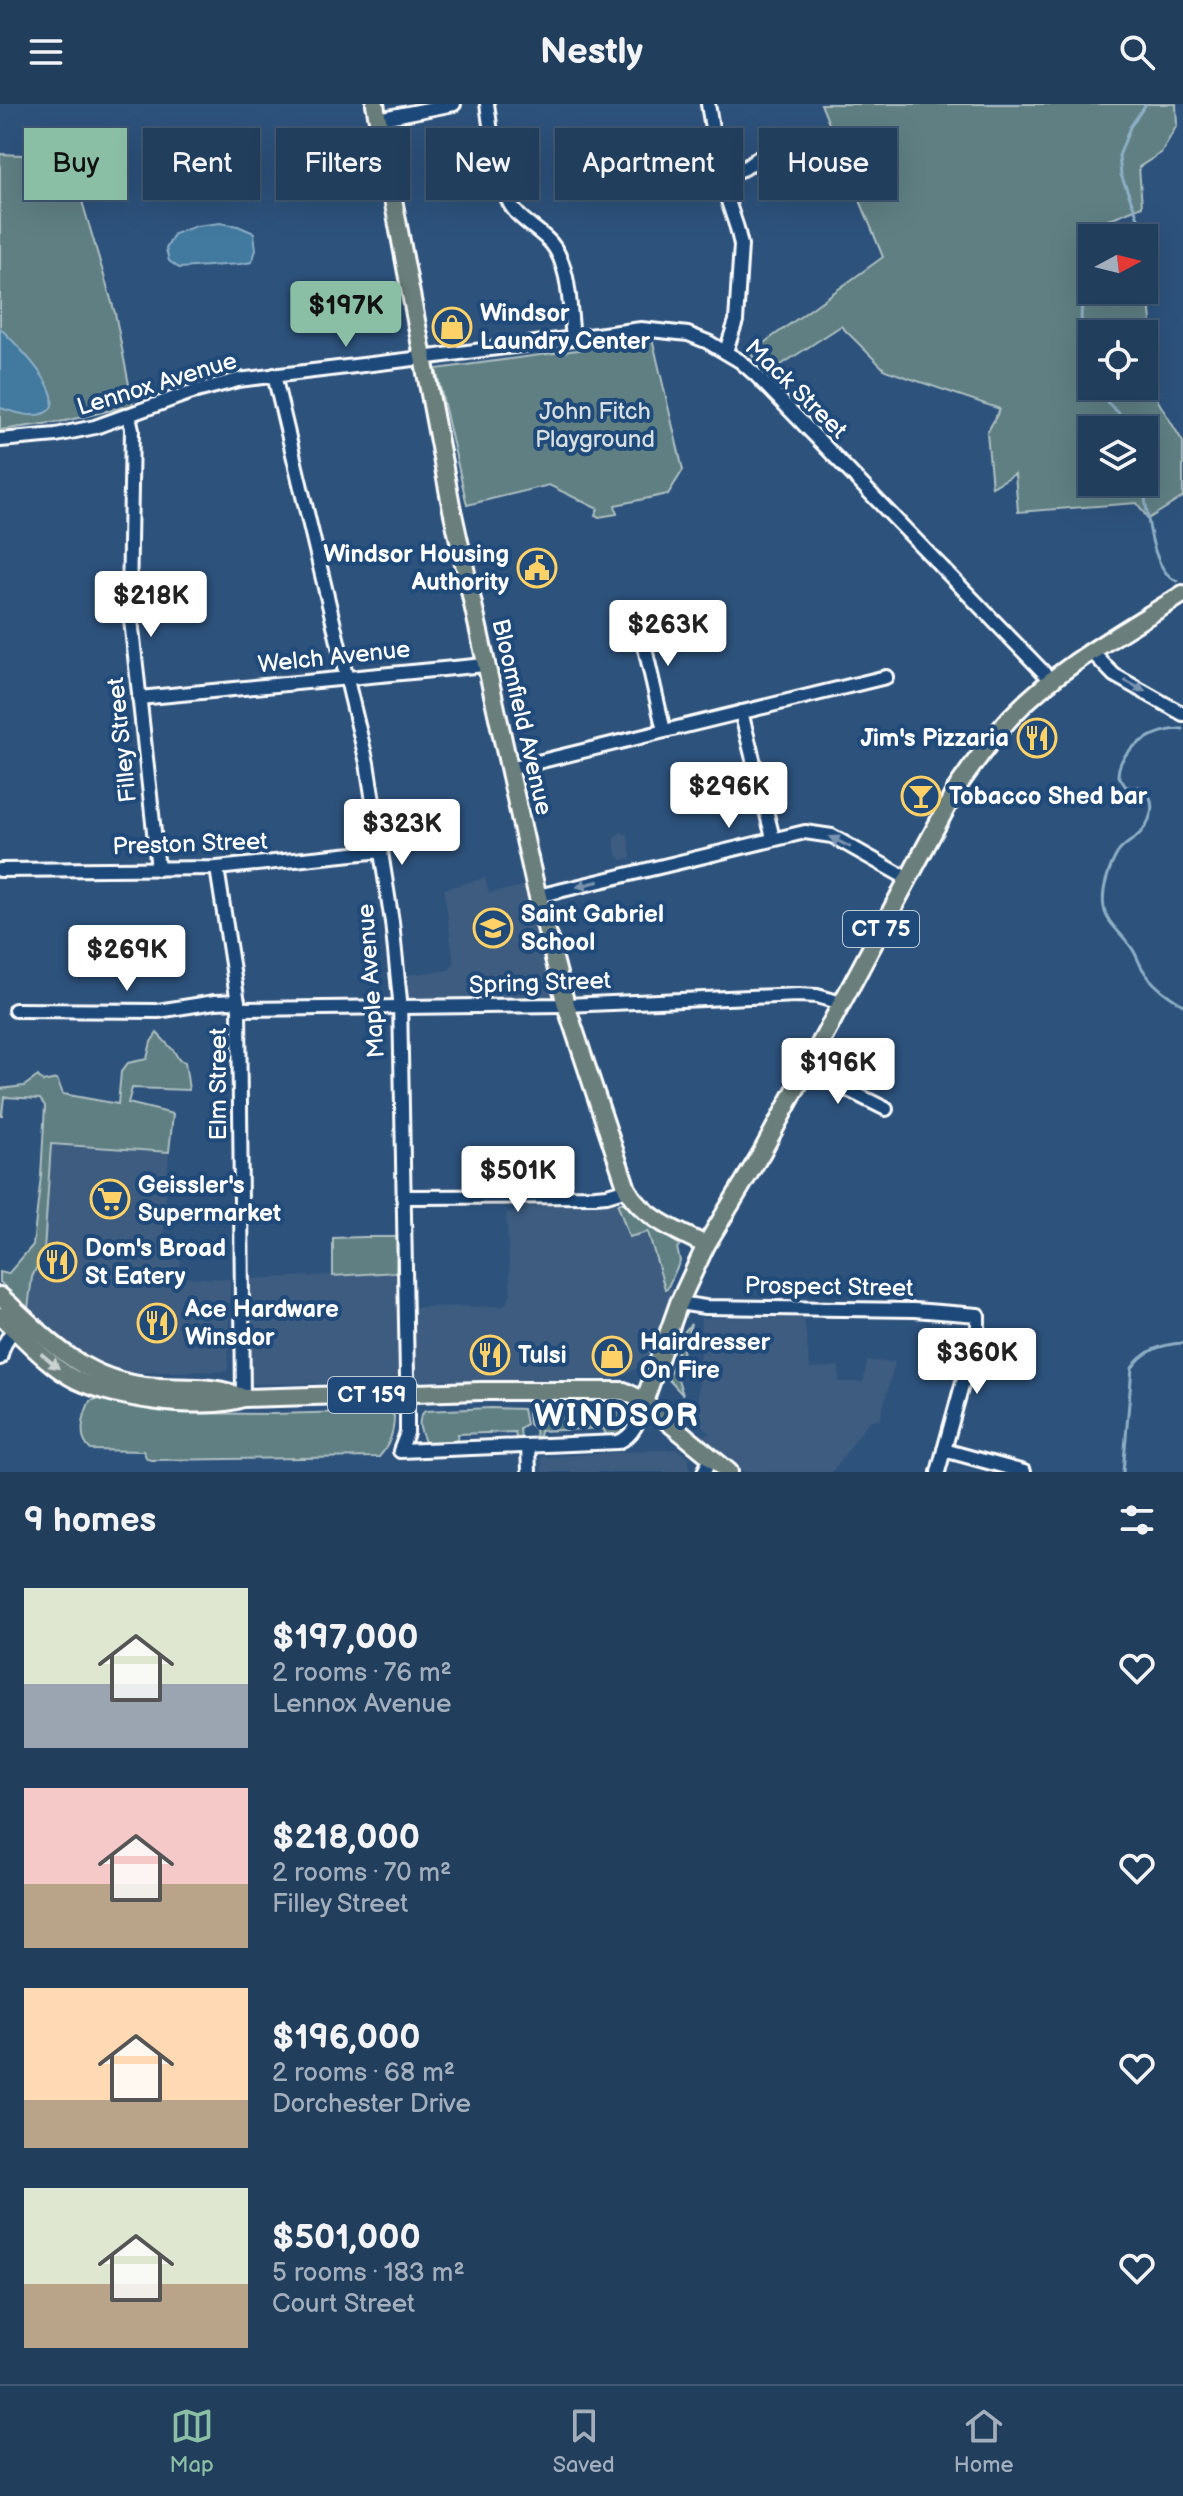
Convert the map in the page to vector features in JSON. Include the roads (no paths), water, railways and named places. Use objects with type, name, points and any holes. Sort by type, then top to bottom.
[{"type":"main road","name":"Bloomfield Avenue","points":[[376,111],[422,358],[485,665],[566,1005],[627,1189],[650,1215],[706,1245]]},
{"type":"main road","name":"CT 75","points":[[644,1402],[679,1303],[706,1245],[762,1152],[958,786],[984,748],[1014,715],[1052,681],[1183,594]]},
{"type":"main road","name":"CT 159","points":[[0,1296],[20,1324]]},
{"type":"main road","name":"CT 159","points":[[0,1316],[20,1324],[92,1379],[133,1391],[229,1390],[243,1398],[407,1393],[628,1392],[644,1402],[707,1465],[729,1472]]},
{"type":"street","points":[[376,111],[454,104]]},
{"type":"street","points":[[487,104],[504,193],[525,223],[550,242],[559,254],[564,269],[573,337]]},
{"type":"street","points":[[708,104],[712,128]]},
{"type":"street","points":[[726,351],[736,321],[741,245],[728,200]]},
{"type":"street","name":"Mack Street","points":[[422,358],[641,329],[688,334],[726,351],[757,376],[1052,681]]},
{"type":"street","name":"Lennox Avenue","points":[[0,440],[73,432],[129,416],[213,385],[422,358]]},
{"type":"street","name":"Maple Avenue","points":[[274,375],[367,763],[394,939],[400,1008],[407,1393],[407,1437],[400,1451],[528,1446]]},
{"type":"street","name":"Filley Street","points":[[129,416],[132,429],[129,601],[158,869]]},
{"type":"street","points":[[637,613],[664,731]]},
{"type":"street","points":[[1092,652],[1114,675],[1183,714]]},
{"type":"street","name":"Welch Avenue","points":[[139,698],[485,665]]},
{"type":"street","points":[[509,769],[886,677]]},
{"type":"street","points":[[741,712],[773,838]]},
{"type":"street","points":[[538,896],[805,832],[832,836],[908,879]]},
{"type":"street","name":"Preston Street","points":[[0,870],[217,868],[381,851]]},
{"type":"street","name":"Elm Street","points":[[217,868],[239,1005],[243,1398]]},
{"type":"street","name":"Spring Street","points":[[15,1010],[158,1011],[215,1002],[400,1008],[566,1005],[798,995],[822,997],[841,1003]]},
{"type":"street","points":[[806,1069],[886,1109]]},
{"type":"street","points":[[403,1197],[595,1196],[627,1189]]},
{"type":"street","name":"Prospect Street","points":[[679,1303],[705,1307],[914,1310],[978,1315],[978,1327],[944,1450]]},
{"type":"street","points":[[0,1358],[3,1345],[20,1324]]},
{"type":"street","points":[[529,1472],[528,1446],[622,1441],[633,1429],[644,1402]]},
{"type":"street","points":[[938,1472],[944,1450],[1024,1472]]},
{"type":"waterway","points":[[1139,224],[1121,175],[1119,156],[1130,127],[1146,104]]},
{"type":"waterway","points":[[1081,320],[1082,304]]},
{"type":"waterway","points":[[1106,400],[1122,416]]},
{"type":"waterway","points":[[1145,496],[1155,552],[1168,575],[1177,581]]},
{"type":"waterway","points":[[1183,729],[1162,732],[1142,741],[1132,748],[1120,765],[1118,775],[1126,787],[1141,787],[1147,792],[1152,805],[1149,820],[1141,833],[1117,854],[1106,880],[1103,901],[1105,913],[1133,949],[1146,974],[1160,989],[1183,1005]]},
{"type":"waterway","points":[[1123,1472],[1132,1368],[1154,1349],[1183,1343]]},
{"type":"place","name":"Windsor Laundry Center","points":[[452,327]]},
{"type":"place","name":"Windsor Housing Authority","points":[[537,568]]},
{"type":"place","name":"Jim's Pizzaria","points":[[1037,738]]},
{"type":"place","name":"Tobacco Shed bar","points":[[921,796]]},
{"type":"place","name":"Saint Gabriel School","points":[[493,928]]},
{"type":"place","name":"Geissler's Supermarket","points":[[110,1199]]},
{"type":"place","name":"Dom's Broad St Eatery","points":[[57,1262]]},
{"type":"place","name":"Ace Hardware Winsdor","points":[[157,1323]]},
{"type":"place","name":"Tulsi","points":[[490,1355]]},
{"type":"place","name":"Hairdresser On Fire","points":[[612,1356]]},
{"type":"district","name":"WINDSOR","points":[[617,1416]]},
{"type":"park label","name":"John Fitch Playground","points":[[595,425]]}]
